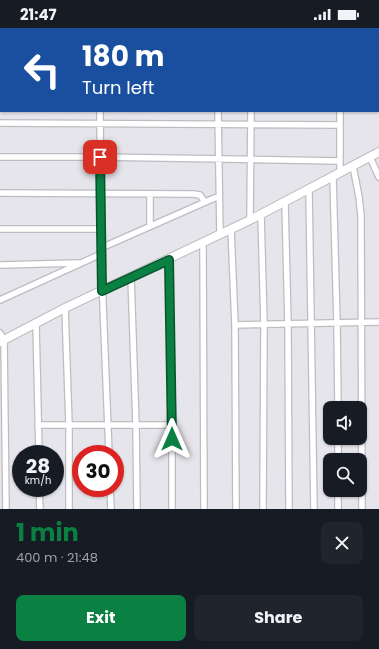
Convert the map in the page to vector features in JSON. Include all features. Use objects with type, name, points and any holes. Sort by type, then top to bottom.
[{"type":"street","points":[[100,112],[102,291],[109,445]]},
{"type":"street","points":[[218,112],[220,235]]},
{"type":"street","points":[[250,220],[251,112]]},
{"type":"street","points":[[338,401],[337,175],[340,161],[340,112]]},
{"type":"street","points":[[0,123],[340,125]]},
{"type":"street","points":[[6,509],[1,338],[36,324],[65,308],[169,260],[261,215],[379,152]]},
{"type":"street","points":[[0,158],[100,157],[340,161]]},
{"type":"street","points":[[370,157],[379,177]]},
{"type":"street","points":[[353,166],[361,216],[362,509]]},
{"type":"street","points":[[309,190],[314,509]]},
{"type":"street","points":[[0,193],[198,194],[205,202]]},
{"type":"street","points":[[150,194],[150,226]]},
{"type":"street","points":[[0,300],[80,263],[150,226],[219,196]]},
{"type":"street","points":[[285,203],[288,324],[289,509]]},
{"type":"street","points":[[261,215],[264,324],[263,509]]},
{"type":"street","points":[[0,229],[101,230]]},
{"type":"street","points":[[231,229],[235,324],[236,509]]},
{"type":"street","points":[[203,243],[204,509]]},
{"type":"street","points":[[169,260],[172,509]]},
{"type":"street","points":[[0,264],[80,263]]},
{"type":"street","points":[[131,278],[137,509]]},
{"type":"street","points":[[65,308],[69,425],[69,509]]},
{"type":"street","points":[[235,324],[379,322]]},
{"type":"street","points":[[36,324],[39,445]]},
{"type":"street","points":[[38,425],[172,425]]},
{"type":"street","points":[[39,497],[40,509]]},
{"type":"street","points":[[110,497],[111,509]]},
{"type":"street","points":[[338,497],[338,509]]},
{"type":"route","points":[[100,157],[102,291],[169,260],[172,439]]}]
